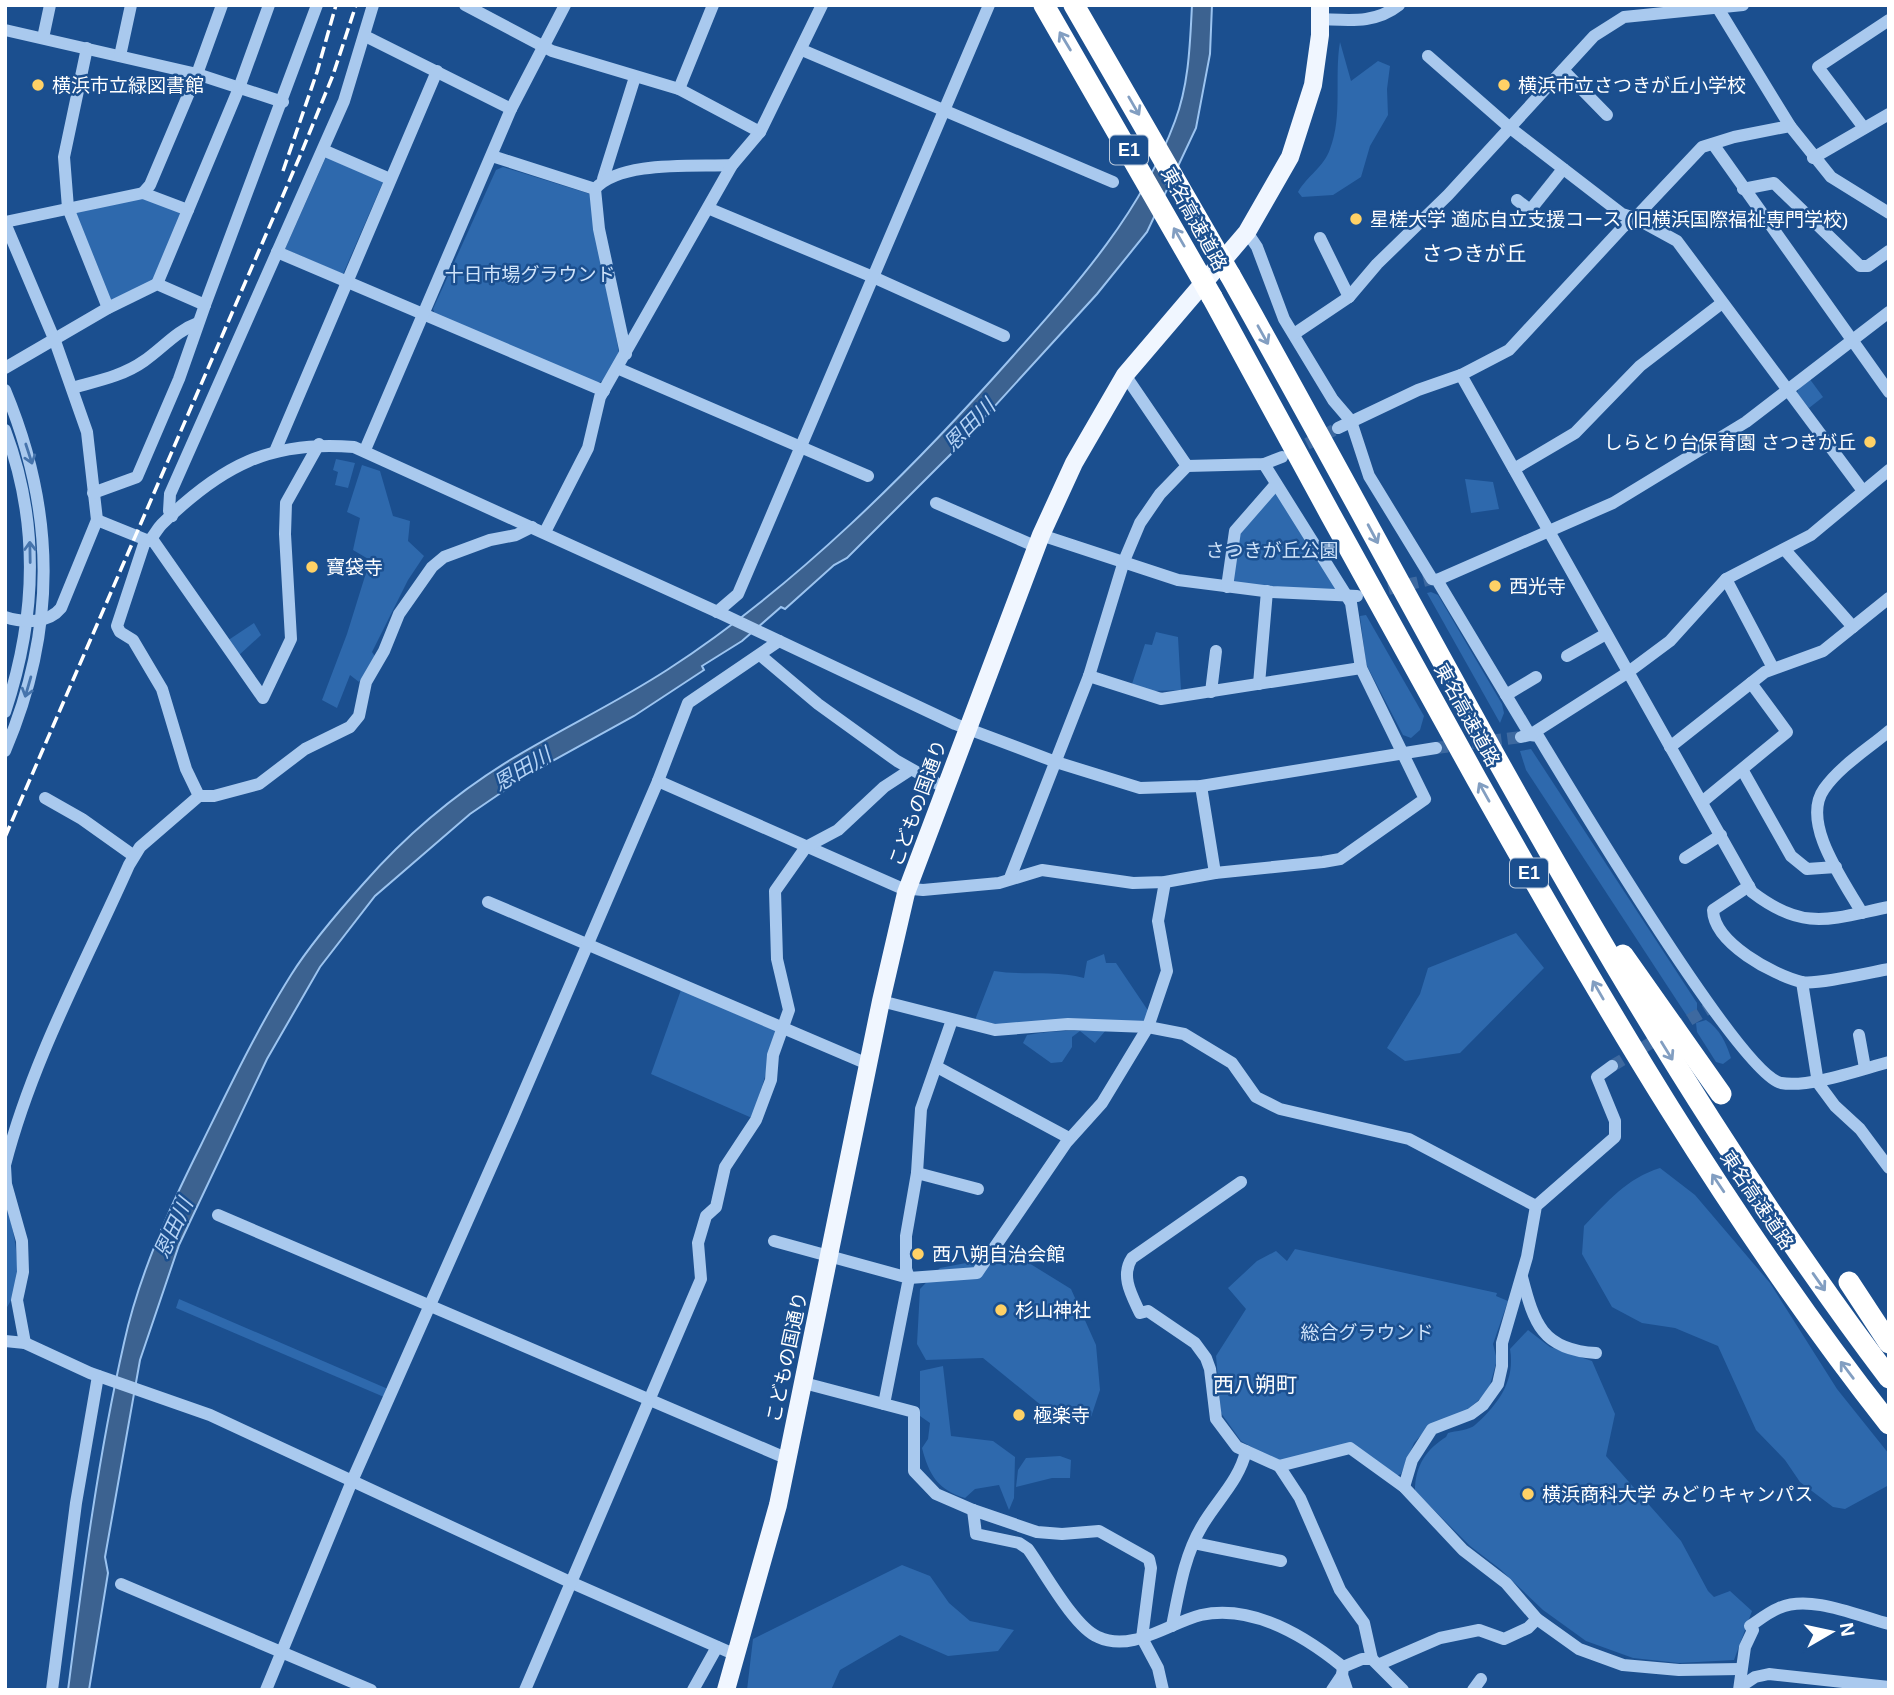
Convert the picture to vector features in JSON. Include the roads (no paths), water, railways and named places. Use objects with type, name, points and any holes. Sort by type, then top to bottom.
[{"type":"highway","name":"東名高速道路","points":[[1044,5],[1212,297],[1536,885],[1628,1041],[1769,1260],[1825,1341],[1889,1424]]},
{"type":"highway","name":"東名高速道路","points":[[1074,5],[1230,275],[1539,836],[1728,1149],[1798,1253],[1889,1378]]},
{"type":"highway","points":[[1539,836],[1721,1094]]},
{"type":"highway","points":[[1849,1282],[1889,1343]]},
{"type":"main road","name":"こどもの国通り","points":[[726,1690],[761,1569],[788,1459],[870,1065],[881,1000],[909,887],[1039,541],[1090,432],[1125,376],[1247,232],[1290,158],[1313,85],[1320,12]]},
{"type":"street","points":[[43,38],[50,5]]},
{"type":"street","points":[[120,56],[131,5]]},
{"type":"street","points":[[143,193],[150,185],[197,74],[222,5]]},
{"type":"street","points":[[5,368],[108,308],[157,284],[239,88],[269,5]]},
{"type":"street","points":[[93,493],[137,477],[179,379],[317,5]]},
{"type":"street","points":[[172,516],[169,507],[174,487],[344,101],[373,5]]},
{"type":"street","points":[[465,5],[544,46],[679,89],[760,132]]},
{"type":"street","points":[[365,450],[511,109],[565,5]]},
{"type":"street","points":[[679,89],[713,5]]},
{"type":"street","points":[[545,532],[588,448],[604,391],[733,165],[760,132],[822,5]]},
{"type":"street","points":[[720,613],[738,594],[989,5]]},
{"type":"street","points":[[1320,12],[1364,20],[1388,14],[1399,5]]},
{"type":"street","points":[[1294,334],[1349,297],[1377,264],[1448,195],[1594,36],[1624,17],[1743,5]]},
{"type":"street","points":[[1716,6],[1790,126],[1813,158],[1831,177],[1889,213]]},
{"type":"street","points":[[1864,128],[1818,67],[1889,20]]},
{"type":"street","points":[[5,30],[197,74],[283,102]]},
{"type":"street","points":[[365,36],[511,109]]},
{"type":"street","points":[[87,48],[64,157],[68,208],[108,308]]},
{"type":"street","points":[[802,50],[1113,182]]},
{"type":"street","points":[[1428,56],[1509,127],[1622,214],[1635,218],[1677,241],[1863,491]]},
{"type":"street","points":[[1563,70],[1605,109]]},
{"type":"street","points":[[276,449],[437,71]]},
{"type":"street","points":[[626,354],[599,229],[599,184],[635,77]]},
{"type":"street","points":[[1813,158],[1889,114]]},
{"type":"street","points":[[1338,428],[1418,390],[1461,375],[1508,350],[1693,154],[1734,137],[1790,126]]},
{"type":"street","points":[[1713,144],[1888,390]]},
{"type":"street","points":[[323,150],[390,179]]},
{"type":"street","points":[[492,156],[599,184],[654,167],[733,165]]},
{"type":"street","points":[[1517,200],[1536,213],[1563,169]]},
{"type":"street","points":[[1743,189],[1774,183],[1860,266],[1868,266],[1889,251]]},
{"type":"street","points":[[5,618],[43,620],[55,617],[97,520],[87,432],[55,341],[5,223],[143,193],[188,209]]},
{"type":"street","points":[[710,209],[873,276],[1004,336]]},
{"type":"street","points":[[1247,232],[1257,247],[1284,319],[1333,400],[1351,421],[1369,476],[1432,579],[1612,503],[1746,422],[1889,312]]},
{"type":"street","points":[[1320,238],[1349,297]]},
{"type":"street","points":[[277,252],[604,391]]},
{"type":"street","points":[[157,284],[205,305]]},
{"type":"street","points":[[1514,469],[1575,433],[1654,353],[1722,303]]},
{"type":"street","points":[[72,388],[128,371],[182,329],[198,323]]},
{"type":"street","points":[[617,368],[867,476]]},
{"type":"street","points":[[1461,375],[1749,886],[1768,904],[1792,917],[1818,919],[1889,907]]},
{"type":"street","points":[[1125,376],[1187,466]]},
{"type":"street","points":[[5,390],[32,463],[44,539],[43,620],[29,688],[5,751]]},
{"type":"street","points":[[5,430],[18,466],[27,511],[28,620],[5,712]]},
{"type":"street","points":[[97,520],[148,540],[263,698],[291,639],[285,534],[286,503],[319,444]]},
{"type":"street","points":[[199,796],[189,778],[162,689],[133,640],[120,632],[117,626],[148,540],[159,527],[233,466],[276,449],[319,444],[365,450],[968,729],[1056,762],[1140,788],[1201,786],[1436,748]]},
{"type":"street","points":[[1010,878],[1088,676],[1124,561],[1146,513],[1187,466],[1264,464],[1282,457]]},
{"type":"street","points":[[658,781],[901,888],[923,890],[999,883],[1010,878],[1056,870],[1133,883],[1164,881],[1340,859],[1425,799],[1361,668],[1352,597],[1264,464]]},
{"type":"street","points":[[1526,736],[1627,673],[1670,640],[1726,579],[1811,535],[1889,470]]},
{"type":"street","points":[[1227,587],[1235,531],[1276,484]]},
{"type":"street","points":[[936,503],[1039,541],[1124,561],[1178,580],[1267,591],[1352,597]]},
{"type":"street","points":[[25,1343],[17,1300],[23,1272],[22,1241],[6,1184],[5,1166],[15,1127],[41,1054],[134,856],[199,796],[214,796],[259,784],[305,749],[350,727],[359,716],[366,681],[384,652],[400,614],[432,567],[456,553],[516,535],[532,527]]},
{"type":"street","points":[[1785,550],[1853,627]]},
{"type":"street","points":[[1437,579],[1506,695],[1526,736]]},
{"type":"street","points":[[1726,579],[1773,668]]},
{"type":"street","points":[[1259,684],[1267,591]]},
{"type":"street","points":[[1670,747],[1773,668],[1823,651],[1889,598]]},
{"type":"street","points":[[1567,656],[1606,634]]},
{"type":"street","points":[[266,1690],[352,1481],[431,1306],[658,781],[688,703],[760,654],[775,639]]},
{"type":"street","points":[[1211,692],[1216,651]]},
{"type":"street","points":[[760,654],[818,704],[909,770],[946,788]]},
{"type":"street","points":[[1088,676],[1161,699],[1361,668]]},
{"type":"street","points":[[1506,695],[1536,677]]},
{"type":"street","points":[[1702,802],[1743,771],[1787,732],[1751,683]]},
{"type":"street","points":[[1862,913],[1836,867],[1816,821],[1822,792],[1889,731]]},
{"type":"street","points":[[1526,736],[1538,736],[1629,885],[1711,1007],[1761,1069],[1778,1082],[1818,1083],[1832,1076],[1889,1062]]},
{"type":"street","points":[[525,1690],[701,1279],[698,1243],[706,1216],[716,1207],[725,1167],[755,1120],[771,1080],[773,1055],[784,1029],[789,999],[778,960],[774,894],[806,847],[838,830],[884,787],[909,770]]},
{"type":"street","points":[[1743,771],[1791,856],[1807,869],[1836,867]]},
{"type":"street","points":[[1201,786],[1215,873]]},
{"type":"street","points":[[45,798],[82,819],[134,856]]},
{"type":"street","points":[[1685,858],[1721,835]]},
{"type":"street","points":[[774,1241],[909,1278],[977,1273],[1069,1138],[1102,1103],[1148,1027],[1167,971],[1158,921],[1164,881]]},
{"type":"street","points":[[1749,886],[1713,910],[1713,917],[1732,943],[1752,960],[1802,982],[1889,969]]},
{"type":"street","points":[[488,902],[870,1065]]},
{"type":"street","points":[[1802,982],[1818,1083],[1888,1166]]},
{"type":"street","points":[[881,1000],[995,1030],[1068,1024],[1148,1027],[1184,1034],[1232,1063],[1256,1097],[1280,1108],[1409,1139],[1536,1206]]},
{"type":"street","points":[[884,1404],[909,1278],[906,1236],[917,1173],[921,1110],[952,1020]]},
{"type":"street","points":[[1859,1035],[1865,1068]]},
{"type":"street","points":[[1404,1487],[1415,1453],[1432,1429],[1471,1414],[1483,1405],[1498,1384],[1502,1366],[1502,1343],[1522,1275],[1536,1206],[1615,1137],[1615,1121],[1597,1077],[1612,1066]]},
{"type":"street","points":[[936,1067],[1069,1138]]},
{"type":"street","points":[[917,1173],[978,1189]]},
{"type":"street","points":[[1241,1182],[1132,1258],[1127,1265],[1126,1276],[1140,1313],[1148,1311],[1178,1330],[1195,1343],[1206,1358],[1216,1419],[1237,1447],[1279,1466],[1300,1498],[1340,1590],[1364,1623],[1376,1662],[1403,1690]]},
{"type":"street","points":[[218,1214],[788,1459]]},
{"type":"street","points":[[1522,1275],[1534,1322],[1547,1337],[1581,1352],[1596,1353]]},
{"type":"street","points":[[5,1341],[25,1343],[100,1377],[210,1415],[570,1582],[736,1655]]},
{"type":"street","points":[[52,1690],[76,1503],[100,1377]]},
{"type":"street","points":[[804,1383],[914,1412],[914,1471],[917,1478],[936,1494],[1037,1532],[1062,1534],[1099,1531],[1149,1559],[1151,1568],[1142,1638],[1158,1668],[1163,1690]]},
{"type":"street","points":[[1279,1466],[1350,1448],[1404,1487],[1463,1550],[1506,1583],[1537,1619],[1579,1649],[1623,1665],[1679,1670],[1740,1669]]},
{"type":"street","points":[[1172,1626],[1185,1566],[1194,1543],[1211,1511],[1236,1480],[1246,1451]]},
{"type":"street","points":[[973,1510],[976,1534],[1018,1543],[1028,1549],[1091,1633],[1099,1638],[1118,1642],[1142,1638],[1201,1615],[1225,1613],[1259,1619],[1302,1635],[1342,1671],[1347,1690]]},
{"type":"street","points":[[1194,1543],[1281,1561]]},
{"type":"street","points":[[121,1584],[371,1690]]},
{"type":"street","points":[[1739,1688],[1740,1669],[1753,1630],[1750,1626],[1778,1608],[1795,1603],[1818,1606],[1889,1624]]},
{"type":"street","points":[[1332,1690],[1342,1671],[1362,1659],[1376,1662],[1440,1638],[1479,1630],[1504,1639],[1528,1628],[1537,1619]]},
{"type":"street","points":[[694,1690],[717,1647]]},
{"type":"street","points":[[1739,1688],[1755,1677],[1769,1674],[1808,1684],[1889,1687]]},
{"type":"street","points":[[1473,1690],[1482,1679]]},
{"type":"water","name":"恩田川","points":[[1192,5],[1212,5],[1210,54],[1196,128],[1147,232],[1097,294],[952,453],[847,558],[834,565],[785,609],[781,607],[742,641],[702,666],[704,670],[634,716],[527,775],[470,814],[375,896],[320,967],[267,1059],[179,1245],[140,1360],[105,1557],[108,1573],[89,1690],[68,1690],[106,1429],[130,1317],[156,1241],[189,1168],[255,1037],[299,963],[364,883],[432,816],[510,760],[667,670],[761,602],[850,525],[974,399],[1083,274],[1126,217],[1144,186],[1161,155],[1180,107],[1188,64]]},
{"type":"tunnel","points":[[1291,452],[1338,428]]},
{"type":"tunnel","points":[[1371,593],[1432,579]]},
{"type":"tunnel","points":[[1436,748],[1521,737]]},
{"type":"tunnel","points":[[1612,1066],[1711,1007]]},
{"type":"railway","points":[[283,171],[317,72],[336,5]]},
{"type":"railway","points":[[5,837],[300,156],[333,75],[356,5]]},
{"type":"place","name":"横浜市立緑図書館","points":[[38,85]]},
{"type":"place","name":"横浜市立さつきが丘小学校","points":[[1504,85]]},
{"type":"place","name":"星槎大学 適応自立支援コース (旧横浜国際福祉専門学校)","points":[[1356,219]]},
{"type":"place","name":"しらとり台保育園 さつきが丘","points":[[1870,442]]},
{"type":"place","name":"寶袋寺","points":[[312,567]]},
{"type":"place","name":"西光寺","points":[[1495,586]]},
{"type":"place","name":"西八朔自治会館","points":[[918,1254]]},
{"type":"place","name":"杉山神社","points":[[1001,1310]]},
{"type":"place","name":"極楽寺","points":[[1019,1415]]},
{"type":"place","name":"横浜商科大学 みどりキャンパス","points":[[1528,1494]]},
{"type":"district","name":"さつきが丘","points":[[1474,253]]},
{"type":"district","name":"西八朔町","points":[[1255,1384]]},
{"type":"park label","name":"十日市場グラウンド","points":[[530,274]]},
{"type":"park label","name":"さつきが丘公園","points":[[1272,550]]},
{"type":"park label","name":"総合グラウンド","points":[[1367,1332]]}]
